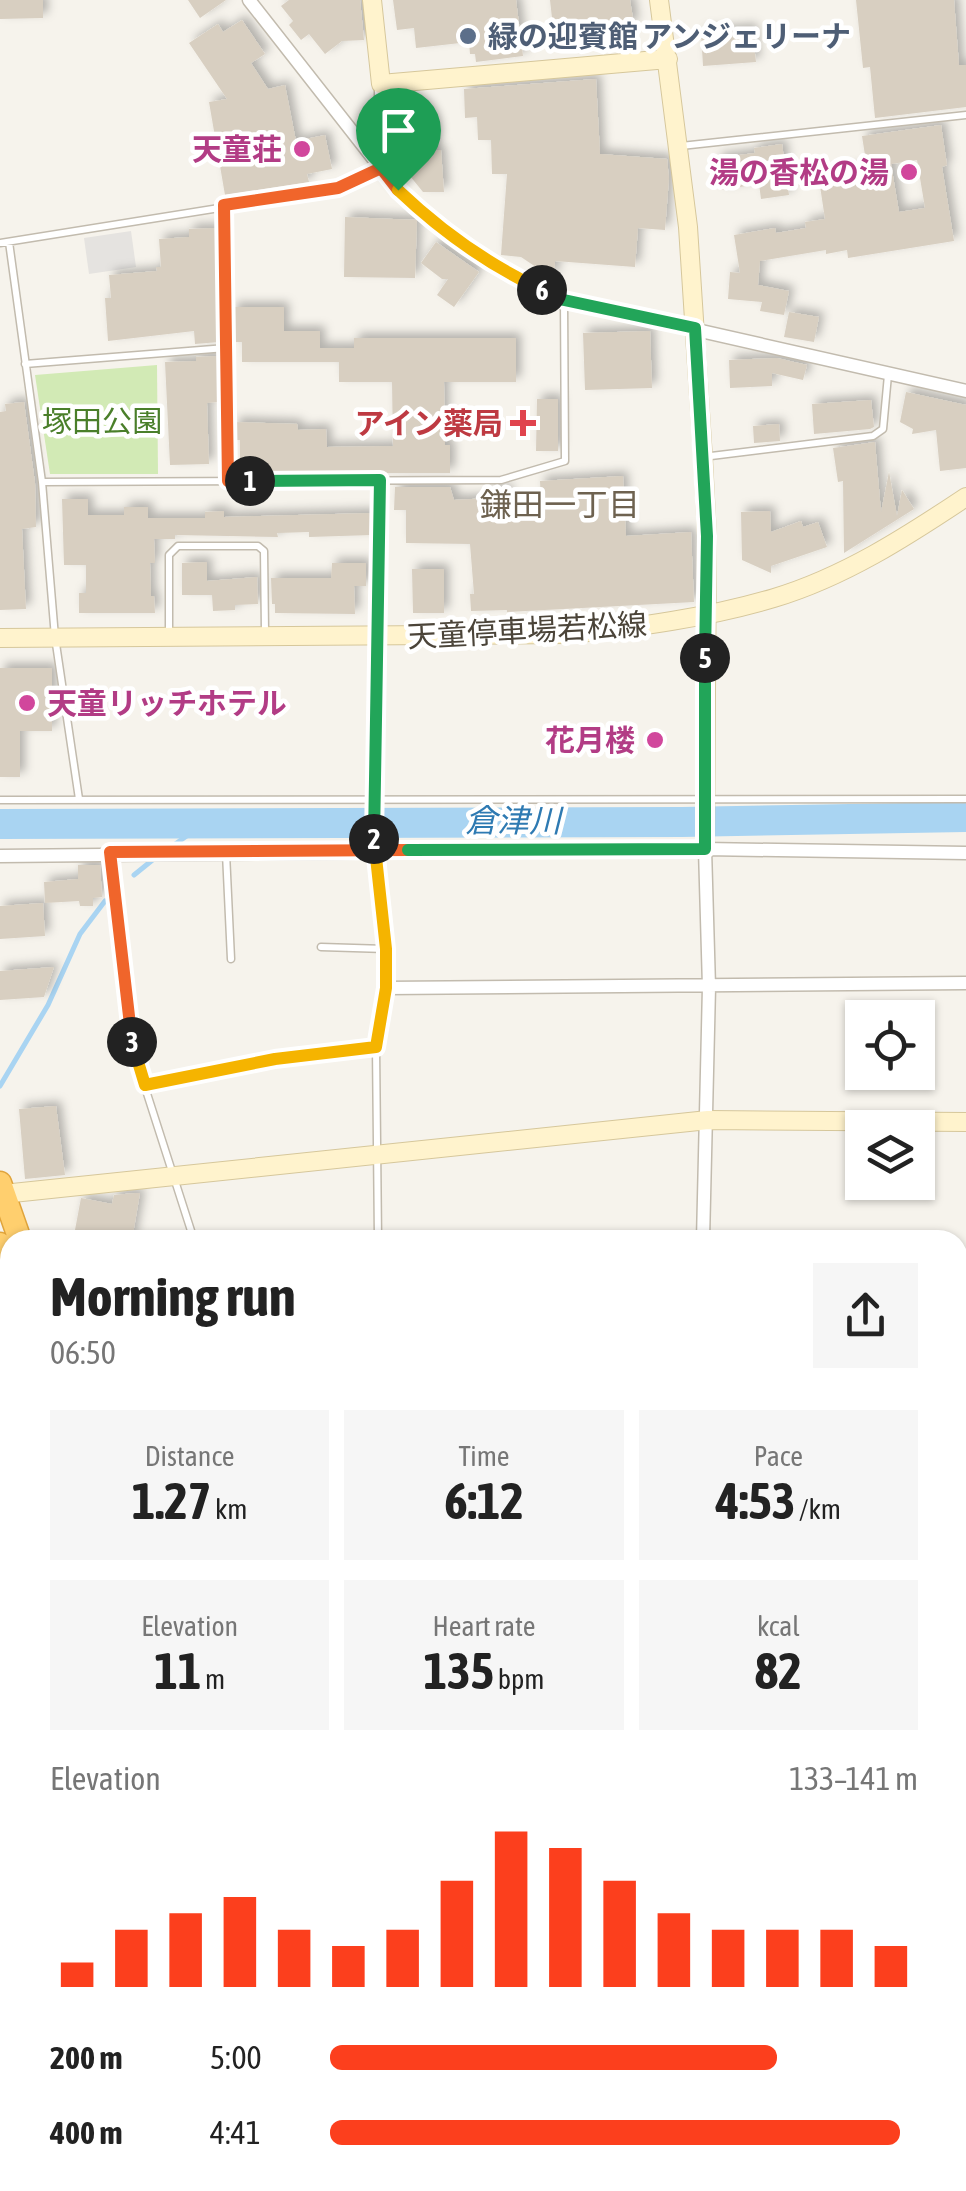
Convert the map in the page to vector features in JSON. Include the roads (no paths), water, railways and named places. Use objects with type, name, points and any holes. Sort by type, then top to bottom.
[{"type":"highway","points":[[2,1188],[17,1230]]},
{"type":"street","points":[[249,0],[381,168],[425,216],[466,247],[527,282],[564,300],[966,391]]},
{"type":"street","points":[[372,0],[381,84],[381,168]]},
{"type":"street","points":[[659,0],[680,146],[707,536],[705,849],[709,987],[703,1230]]},
{"type":"street","points":[[381,84],[668,59]]},
{"type":"street","name":"天童停車場若松線","points":[[0,638],[568,634],[650,625],[776,597],[836,574],[902,540],[966,499]]},
{"type":"street","points":[[373,804],[374,845]]},
{"type":"street","points":[[0,856],[374,845],[966,853]]},
{"type":"street","points":[[386,988],[966,983]]},
{"type":"street","points":[[2,1188],[174,1175],[708,1120],[966,1122]]},
{"type":"lane","points":[[680,146],[966,115]]},
{"type":"lane","points":[[79,799],[55,637],[42,482],[4,242],[338,188],[381,168]]},
{"type":"lane","points":[[224,205],[228,481]]},
{"type":"lane","points":[[42,482],[501,480],[565,461],[564,300]]},
{"type":"lane","points":[[25,364],[226,348]]},
{"type":"lane","points":[[703,458],[873,436],[883,428],[888,374]]},
{"type":"lane","points":[[373,804],[380,480]]},
{"type":"lane","points":[[169,637],[169,555],[178,546],[258,546],[264,551],[265,638]]},
{"type":"lane","points":[[0,800],[373,804],[966,799]]},
{"type":"lane","points":[[374,845],[386,949],[386,988],[376,1047],[378,1230]]},
{"type":"lane","points":[[110,852],[134,1053],[191,1230]]},
{"type":"lane","points":[[226,852],[231,959]]},
{"type":"lane","points":[[321,947],[386,949]]},
{"type":"lane","points":[[145,1085],[275,1059],[376,1047]]},
{"type":"waterway","name":"倉津川","points":[[0,824],[966,817]]},
{"type":"waterway","points":[[164,852],[205,823]]},
{"type":"waterway","points":[[134,875],[155,858]]},
{"type":"waterway","points":[[0,1086],[48,1005],[80,934],[105,901]]},
{"type":"place","name":"緑の迎賓館 アンジェリーナ","points":[[468,36]]},
{"type":"place","name":"天童荘","points":[[302,149]]},
{"type":"place","name":"湯の香松の湯","points":[[909,172]]},
{"type":"place","name":"アイン薬局","points":[[523,423]]},
{"type":"place","name":"天童リッチホテル","points":[[27,703]]},
{"type":"place","name":"花月楼","points":[[655,740]]},
{"type":"district","name":"鎌田一丁目","points":[[560,504]]},
{"type":"park label","name":"塚田公園","points":[[102,421]]}]
